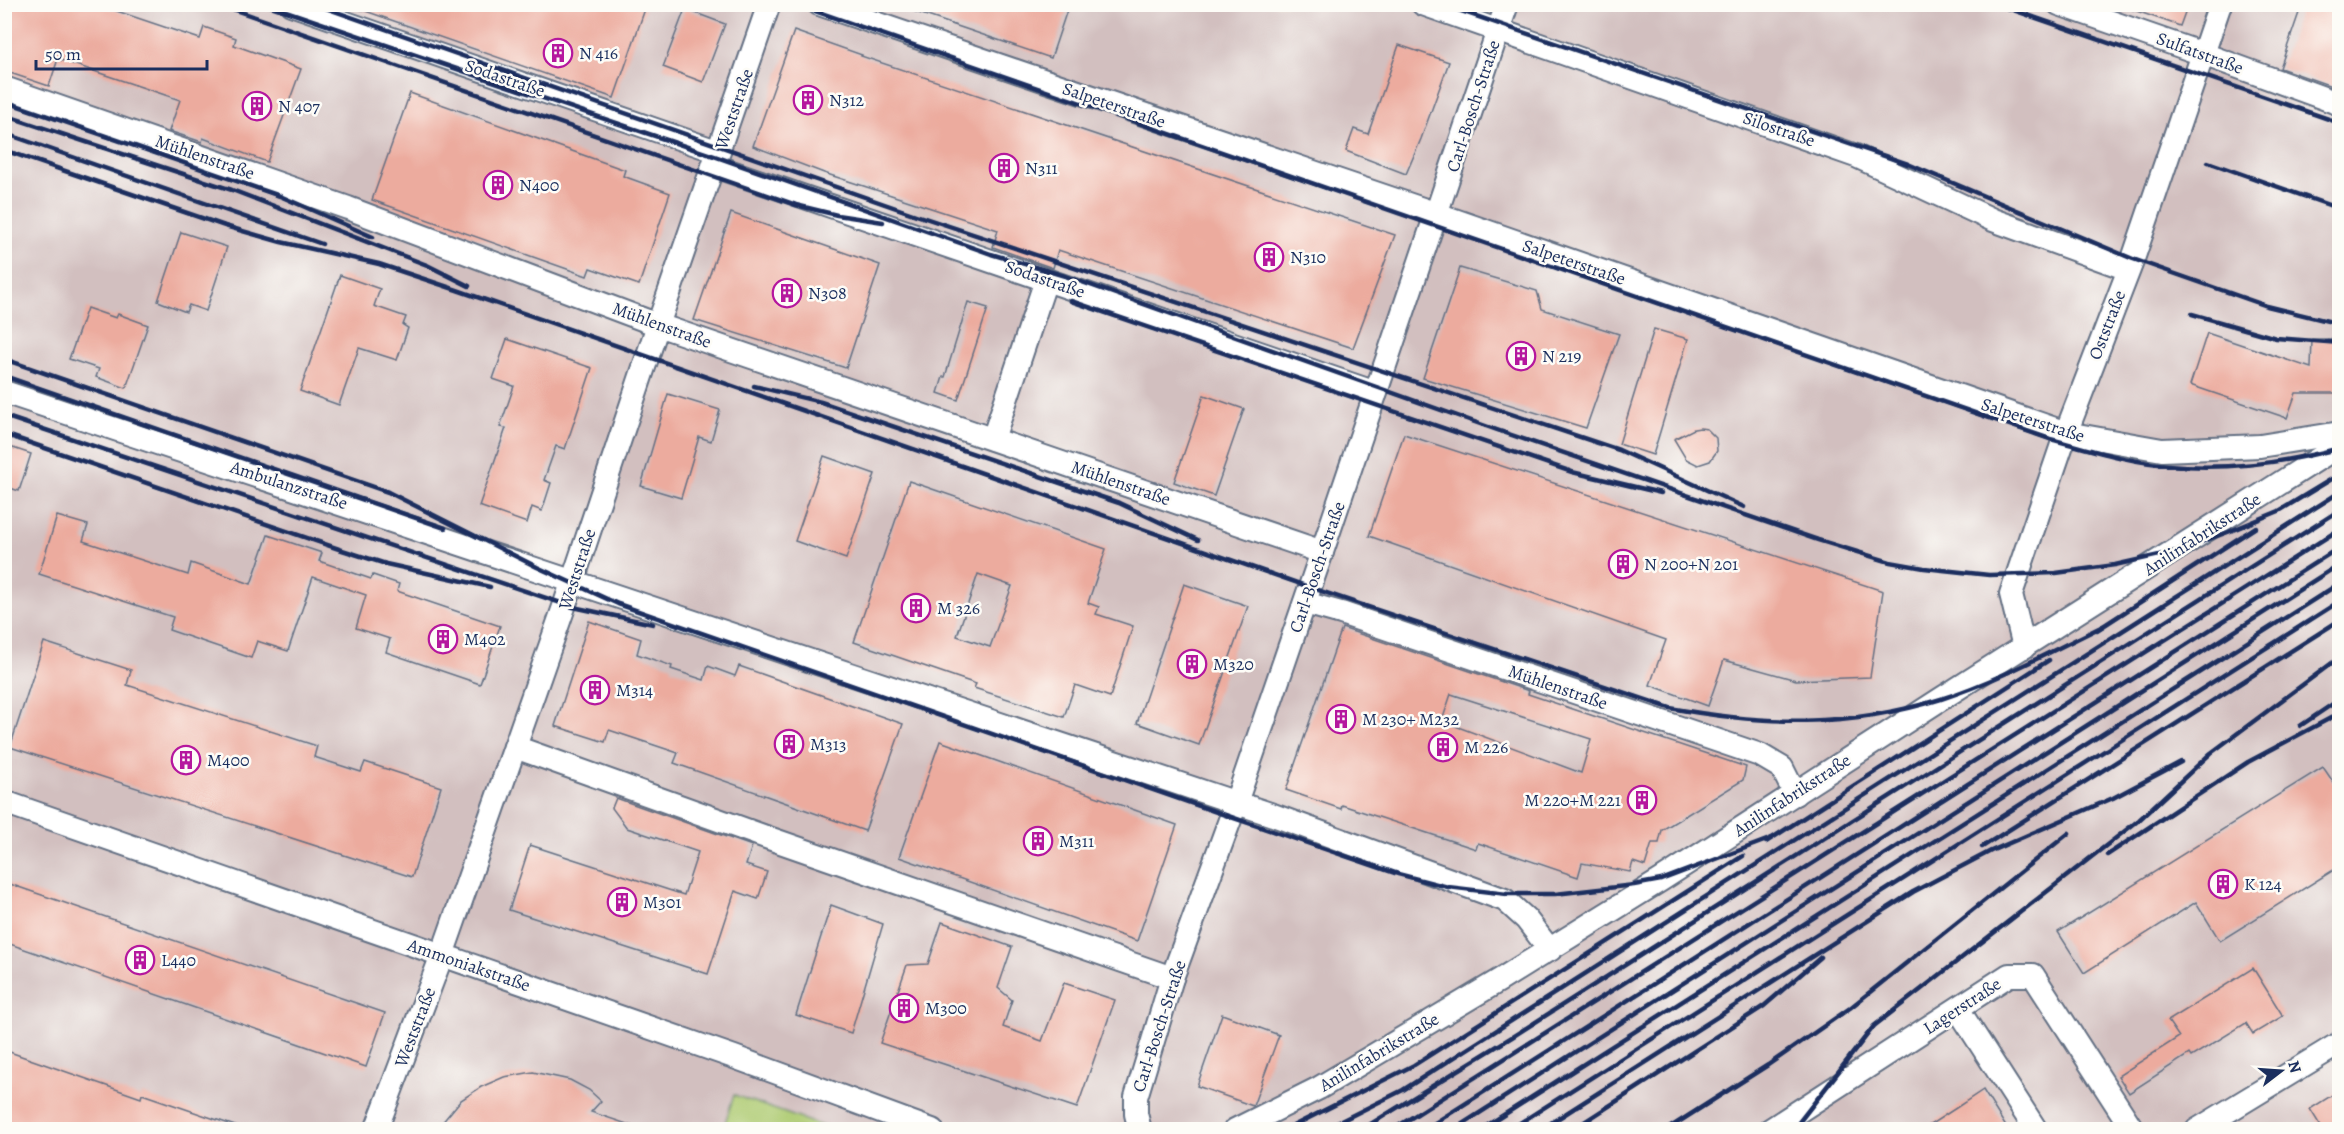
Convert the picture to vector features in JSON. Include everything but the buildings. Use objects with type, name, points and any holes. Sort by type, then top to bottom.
[{"type":"street","name":"Sodastraße","points":[[291,4],[1046,280],[1376,393]]},
{"type":"street","name":"Weststraße","points":[[376,1130],[442,955],[515,747],[770,4]]},
{"type":"street","name":"Salpeterstraße","points":[[819,4],[1437,214],[2066,433],[2162,450],[2260,446],[2340,433]]},
{"type":"street","name":"Silostraße","points":[[1423,4],[1497,32],[1856,156],[1993,220],[2128,269]]},
{"type":"street","name":"Carl-Bosch-Straße","points":[[1140,1130],[1136,1114],[1136,1097],[1172,978],[1305,603],[1507,4]]},
{"type":"street","name":"Sulfatstraße","points":[[2059,4],[2340,104]]},
{"type":"street","name":"Oststraße","points":[[2024,646],[2011,594],[2066,433],[2128,269],[2220,4]]},
{"type":"street","name":"Mühlenstraße","points":[[4,88],[348,208],[658,325],[1322,552]]},
{"type":"street","points":[[993,439],[1046,280]]},
{"type":"street","name":"Ambulanzstraße","points":[[4,392],[1236,802],[1505,900],[1526,919],[1550,950]]},
{"type":"street","name":"Anilinfabrikstraße","points":[[1235,1130],[1319,1088],[1550,950],[2340,445]]},
{"type":"street","name":"Mühlenstraße","points":[[1305,603],[1341,613],[1760,755],[1782,768],[1795,794]]},
{"type":"street","points":[[515,747],[762,836],[1172,978]]},
{"type":"street","name":"Ammoniakstraße","points":[[4,802],[734,1057],[932,1130]]},
{"type":"street","name":"Lagerstraße","points":[[1770,1130],[2009,975],[2033,975],[2133,1130]]},
{"type":"street","points":[[1958,1009],[2036,1130]]},
{"type":"street","points":[[2197,1130],[2340,1043]]},
{"type":"shaded area","points":[[5,5],[2339,5],[2339,1129],[5,1129]]},
{"type":"green space","points":[[734,1095],[830,1129],[723,1129]]},
{"type":"railway","points":[[218,4],[796,205],[837,215],[883,222]]},
{"type":"railway","points":[[265,4],[717,157],[991,254],[1065,276],[1497,430],[1818,540],[1890,562],[1989,575],[2056,573],[2115,565],[2177,551],[2228,532],[2279,511],[2340,474]]},
{"type":"railway","points":[[314,4],[916,215],[1619,450],[1744,507]]},
{"type":"railway","points":[[795,4],[2050,439],[2137,461],[2210,467],[2297,458],[2340,448]]},
{"type":"railway","points":[[1441,4],[1908,164],[2133,259],[2267,306],[2340,324]]},
{"type":"railway","points":[[1996,4],[2340,123]]},
{"type":"railway","points":[[4,101],[280,196],[373,237]]},
{"type":"railway","points":[[4,115],[232,190],[427,265],[469,286]]},
{"type":"railway","points":[[4,133],[322,244]]},
{"type":"railway","points":[[4,150],[225,226],[281,242],[379,264],[457,290],[1309,587],[1670,708],[1705,714],[1772,720],[1806,721],[1873,715],[1962,692],[2023,666],[2103,626]]},
{"type":"railway","points":[[2208,162],[2340,209]]},
{"type":"railway","points":[[1071,301],[1572,472],[1661,493]]},
{"type":"railway","points":[[2192,314],[2276,338],[2340,343]]},
{"type":"railway","points":[[4,359],[388,492],[537,567],[618,604],[1398,874],[1448,887],[1507,894],[1555,894],[1661,880],[1772,838]]},
{"type":"railway","points":[[4,376],[445,528]]},
{"type":"railway","points":[[754,386],[821,402],[1119,503],[1198,540]]},
{"type":"railway","points":[[4,416],[573,607],[653,624]]},
{"type":"railway","points":[[4,434],[386,564],[490,587]]},
{"type":"railway","points":[[1323,1130],[1403,1090],[2340,492]]},
{"type":"railway","points":[[1361,1130],[1512,1037],[2340,510]]},
{"type":"railway","points":[[2097,630],[2256,527]]},
{"type":"railway","points":[[1392,1130],[2340,529]]},
{"type":"railway","points":[[1424,1130],[2340,547]]},
{"type":"railway","points":[[1453,1130],[2340,564]]},
{"type":"railway","points":[[1480,1130],[2340,583]]},
{"type":"railway","points":[[1509,1130],[2340,601]]},
{"type":"railway","points":[[1982,847],[2340,620]]},
{"type":"railway","points":[[1793,1130],[1874,1026],[2139,820],[2211,753],[2340,657]]},
{"type":"railway","points":[[1766,842],[2049,660]]},
{"type":"railway","points":[[2300,726],[2340,699]]},
{"type":"railway","points":[[2107,855],[2248,762],[2340,713]]},
{"type":"railway","points":[[1540,1130],[1913,892],[1991,851],[2113,798],[2181,762]]},
{"type":"railway","points":[[1666,1130],[1768,1065],[1850,1008],[2069,833]]},
{"type":"railway","points":[[1285,1130],[1414,1065],[1743,856]]},
{"type":"railway","points":[[1572,1130],[1764,1006],[1821,957]]},
{"type":"place","name":"N 416","points":[[558,53]]},
{"type":"place","name":"N312","points":[[808,100]]},
{"type":"place","name":"N 407","points":[[257,106]]},
{"type":"place","name":"N311","points":[[1004,168]]},
{"type":"place","name":"N400","points":[[498,185]]},
{"type":"place","name":"N310","points":[[1269,257]]},
{"type":"place","name":"N308","points":[[787,293]]},
{"type":"place","name":"N 219","points":[[1521,356]]},
{"type":"place","name":"N 200+N 201","points":[[1623,564]]},
{"type":"place","name":"M 326","points":[[916,608]]},
{"type":"place","name":"M402","points":[[443,639]]},
{"type":"place","name":"M320","points":[[1192,664]]},
{"type":"place","name":"M314","points":[[595,690]]},
{"type":"place","name":"M 230+ M232","points":[[1341,719]]},
{"type":"place","name":"M313","points":[[789,744]]},
{"type":"place","name":"M 226","points":[[1443,747]]},
{"type":"place","name":"M400","points":[[186,760]]},
{"type":"place","name":"M 220+M 221","points":[[1642,800]]},
{"type":"place","name":"M311","points":[[1038,841]]},
{"type":"place","name":"K 124","points":[[2223,884]]},
{"type":"place","name":"M301","points":[[622,902]]},
{"type":"place","name":"L440","points":[[140,960]]},
{"type":"place","name":"M300","points":[[904,1008]]}]
